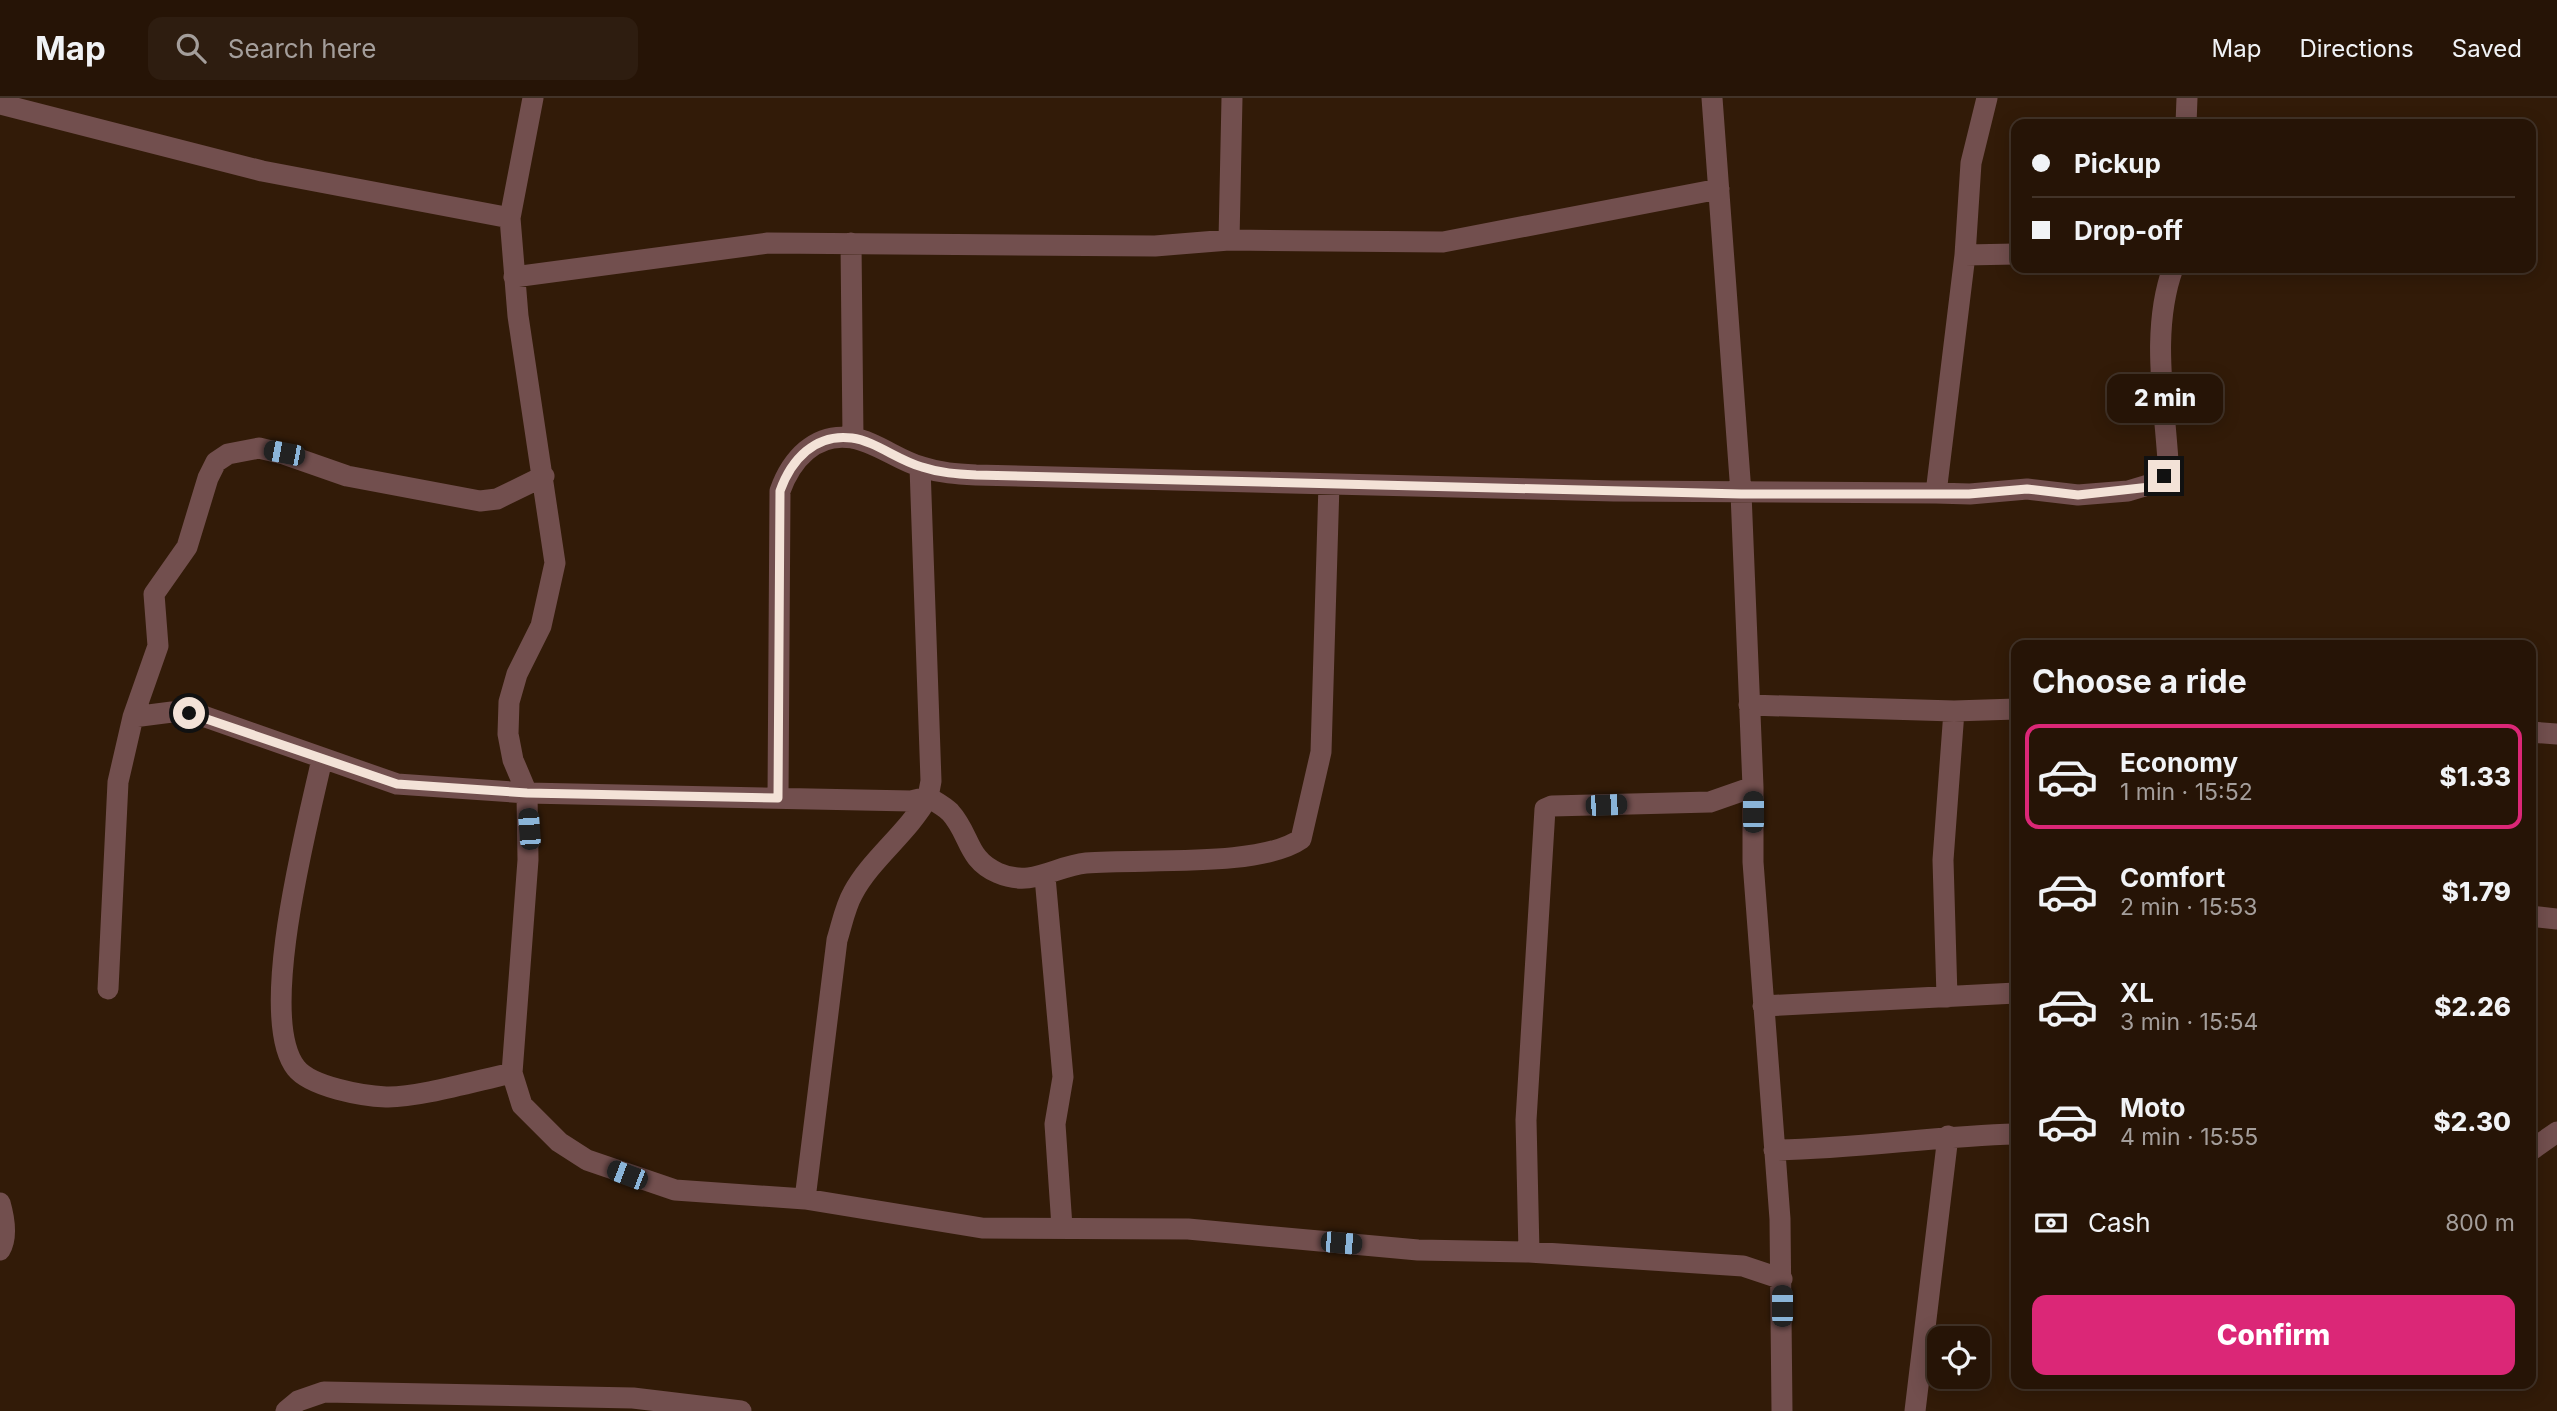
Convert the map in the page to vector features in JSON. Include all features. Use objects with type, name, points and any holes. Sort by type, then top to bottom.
[{"type":"street","points":[[533,98],[510,218],[514,277],[555,563],[541,626],[517,674],[509,702],[508,734],[513,761],[527,793],[528,860],[512,1073],[522,1105],[559,1142],[587,1160],[675,1190],[805,1199],[982,1228],[1188,1228],[1418,1250],[1529,1252],[1743,1266],[1782,1279]]},
{"type":"street","points":[[1229,240],[1232,98]]},
{"type":"street","points":[[1712,98],[1741,494],[1753,786],[1753,862],[1782,1279],[1782,1411]]},
{"type":"street","points":[[1936,494],[1965,255],[1971,163],[1987,98]]},
{"type":"street","points":[[2186,119],[2187,98]]},
{"type":"street","points":[[0,104],[262,171],[510,218]]},
{"type":"street","points":[[514,277],[718,247],[768,243],[1155,246],[1229,240],[1443,242],[1719,189]]},
{"type":"street","points":[[851,243],[853,438]]},
{"type":"street","points":[[1965,255],[2011,254]]},
{"type":"street","points":[[778,798],[780,491],[788,470],[811,447],[829,438],[853,438],[920,467],[945,473],[976,475],[1741,494],[1981,494],[2027,489],[2078,495],[2128,491],[2158,482],[2164,476],[2168,461],[2161,329],[2164,299],[2172,273]]},
{"type":"street","points":[[108,989],[117,793],[133,716],[158,646],[154,594],[187,547],[208,478],[216,462],[228,454],[258,448],[284,453],[347,476],[480,501],[497,499],[544,476]]},
{"type":"street","points":[[805,1199],[837,940],[845,912],[853,891],[908,828],[928,797],[932,781],[920,467]]},
{"type":"street","points":[[133,716],[189,713],[397,784],[527,793],[911,801],[928,797],[952,814],[979,863],[1004,876],[1045,877],[1081,864],[1258,856],[1288,848],[1301,839],[1321,752],[1329,484]]},
{"type":"street","points":[[1749,705],[1954,711],[2011,709]]},
{"type":"street","points":[[1947,997],[1943,860],[1954,711]]},
{"type":"street","points":[[2536,732],[2557,734]]},
{"type":"street","points":[[322,759],[286,933],[281,1026],[287,1052],[297,1069],[312,1080],[346,1092],[388,1097],[512,1073]]},
{"type":"street","points":[[1529,1252],[1526,1120],[1545,809],[1552,806],[1710,802],[1753,786]]},
{"type":"street","points":[[1045,877],[1063,1077],[1055,1124],[1062,1227]]},
{"type":"street","points":[[2536,917],[2557,919]]},
{"type":"street","points":[[1763,1006],[2011,993]]},
{"type":"street","points":[[2536,1147],[2557,1132]]},
{"type":"street","points":[[1774,1150],[1841,1149],[1948,1136],[2011,1134]]},
{"type":"street","points":[[1915,1411],[1948,1136]]},
{"type":"street","points":[[0,1203],[4,1221],[4,1244],[0,1250]]},
{"type":"street","points":[[286,1411],[298,1401],[324,1392],[633,1398],[741,1411]]},
{"type":"route","points":[[189,713],[397,784],[527,793],[778,798],[780,491],[788,470],[799,458],[811,447],[829,438],[853,438],[920,467],[945,473],[976,475],[1741,494],[1981,494],[2027,489],[2078,495],[2150,487],[2164,476]]}]
